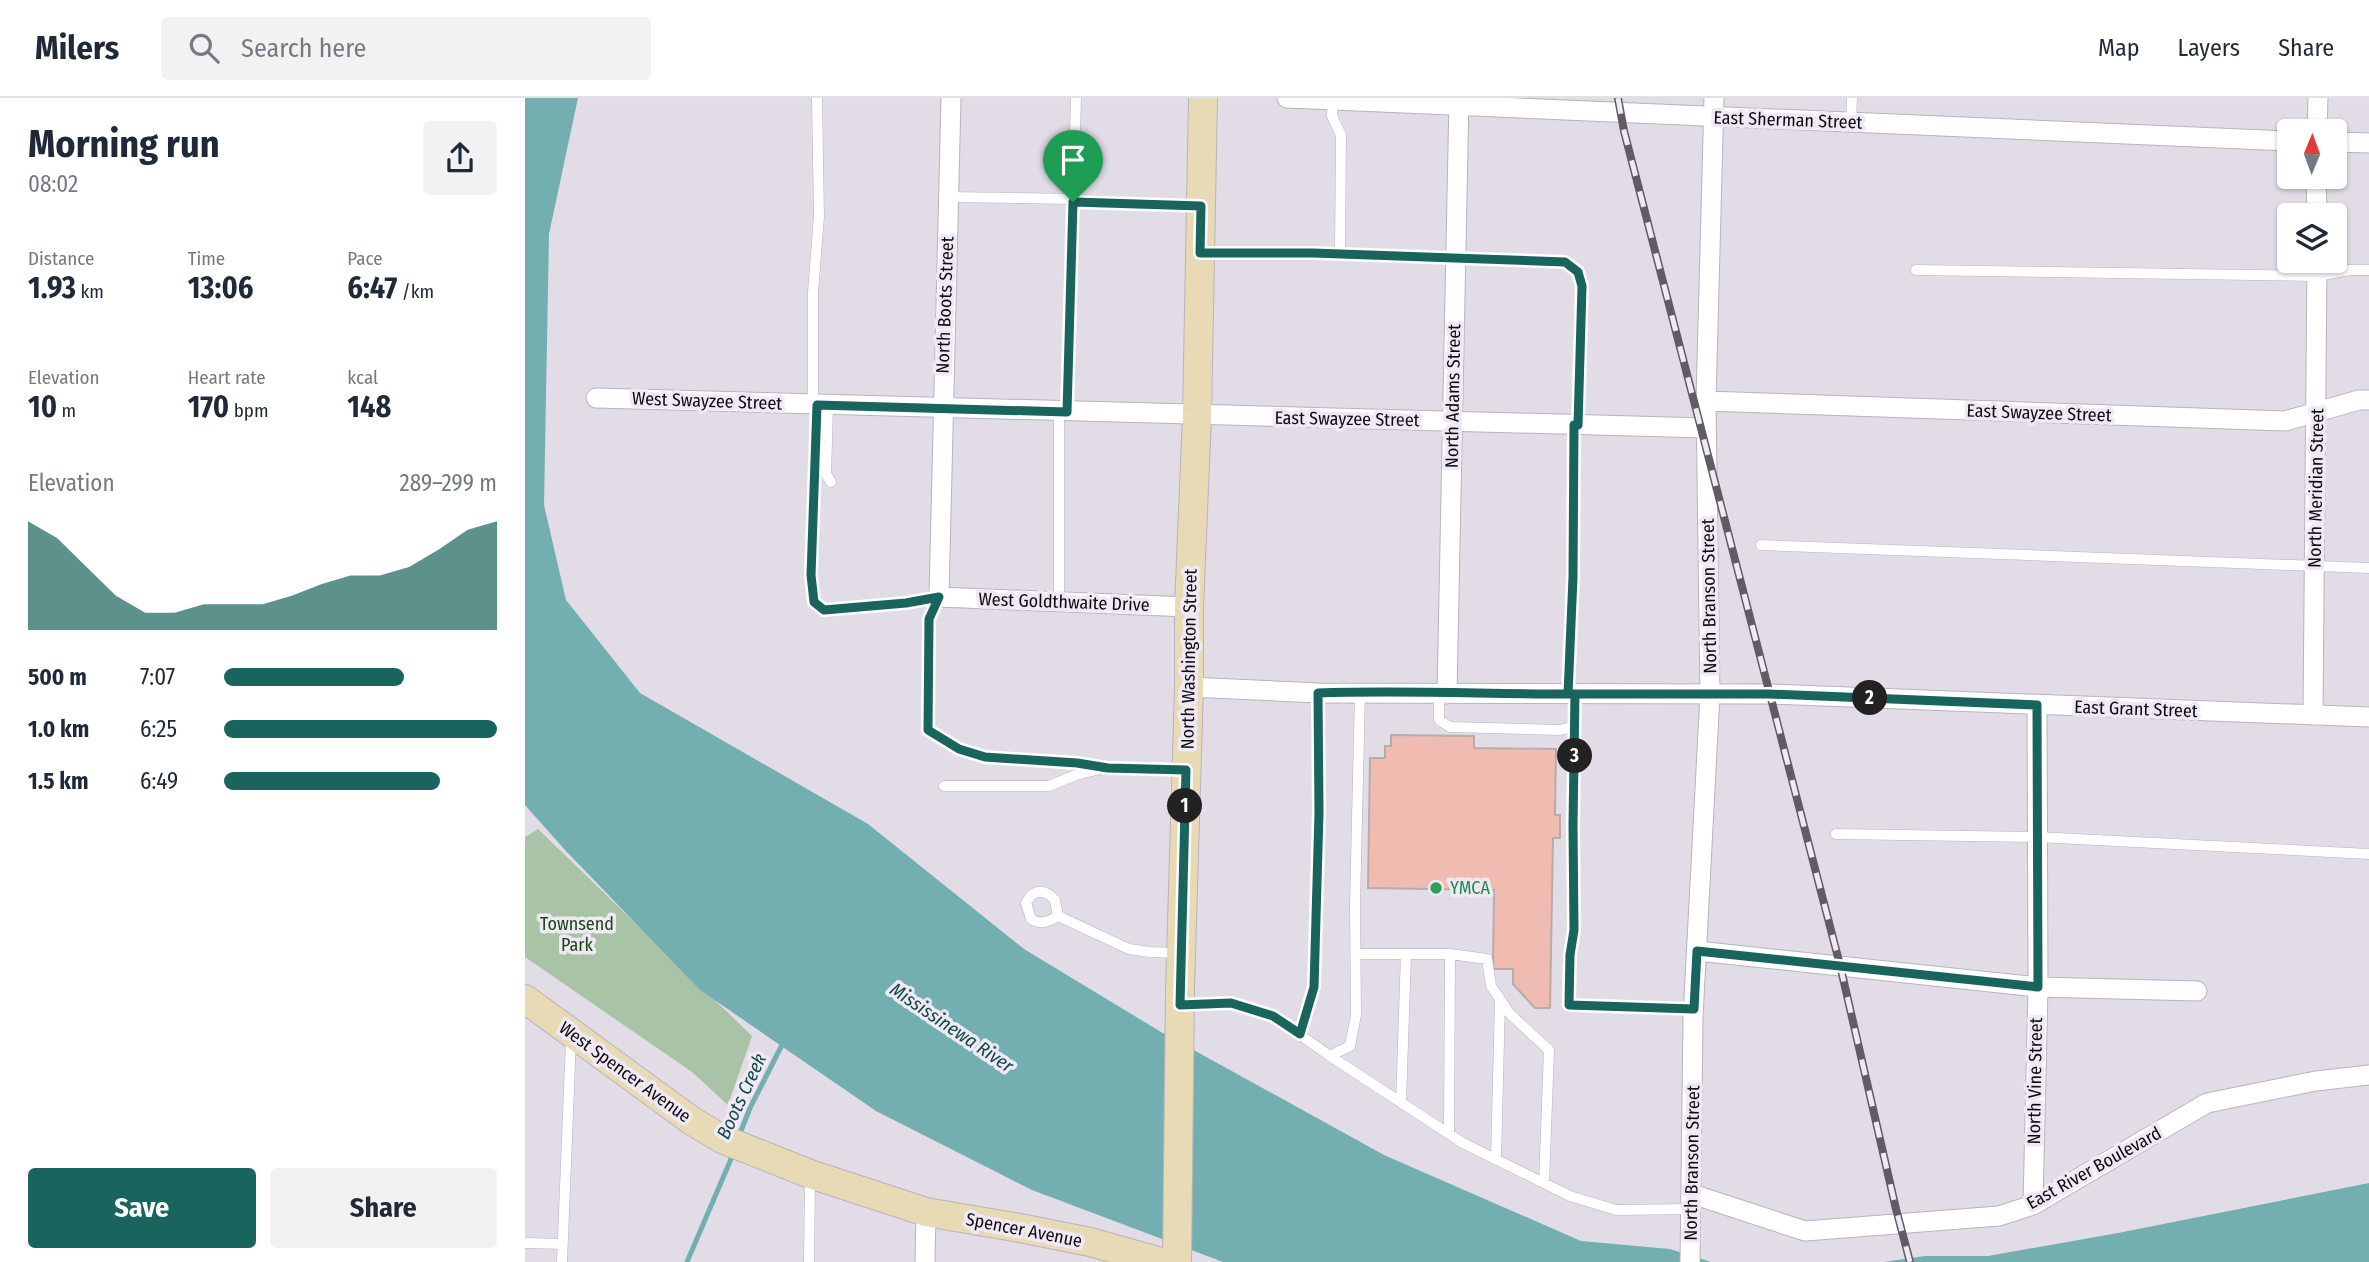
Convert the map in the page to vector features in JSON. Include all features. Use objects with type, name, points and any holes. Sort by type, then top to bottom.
[{"type":"street","name":"North Boots Street","points":[[939,597],[951,98]]},
{"type":"street","name":"North Washington Street","points":[[1177,1262],[1181,953],[1189,607],[1197,416],[1203,98]]},
{"type":"street","name":"East Sherman Street","points":[[1287,98],[1714,107],[1851,123],[2277,141]]},
{"type":"street","points":[[2317,119],[2318,98]]},
{"type":"street","name":"North Adams Street","points":[[1443,694],[1453,422],[1458,102]]},
{"type":"street","name":"North Branson Street","points":[[1690,1262],[1694,1009],[1710,694],[1706,401],[1714,107]]},
{"type":"street","points":[[2347,142],[2369,143]]},
{"type":"street","name":"North Meridian Street","points":[[2313,715],[2317,273]]},
{"type":"street","name":"West Swayzee Street","points":[[596,398],[1197,416]]},
{"type":"street","name":"East Swayzee Street","points":[[1706,401],[2285,421],[2359,400],[2369,400]]},
{"type":"street","name":"East Swayzee Street","points":[[1197,416],[1706,428]]},
{"type":"street","name":"West Goldthwaite Drive","points":[[939,597],[1189,607]]},
{"type":"street","name":"East Grant Street","points":[[1189,687],[1318,693],[1769,694],[2369,717]]},
{"type":"street","name":"North Vine Street","points":[[2033,1205],[2038,987],[2037,705]]},
{"type":"street","points":[[1697,951],[2038,987],[2197,991]]},
{"type":"street","name":"West Spencer Avenue","points":[[525,999],[692,1121],[735,1145],[810,1174],[926,1212]]},
{"type":"street","name":"East River Boulevard","points":[[1691,1208],[1805,1231],[1999,1216],[2033,1205],[2207,1103],[2315,1081],[2369,1075]]},
{"type":"street","points":[[925,1262],[926,1212]]},
{"type":"street","name":"Spencer Avenue","points":[[926,1212],[1020,1227],[1090,1242],[1161,1262]]},
{"type":"lane","points":[[817,98],[818,216],[813,293],[819,405],[826,474],[831,482]]},
{"type":"lane","points":[[1059,601],[1063,412],[1076,98]]},
{"type":"lane","points":[[1851,123],[1852,98]]},
{"type":"lane","points":[[1333,99],[1332,116],[1341,135],[1340,254]]},
{"type":"lane","points":[[948,197],[1201,206]]},
{"type":"lane","points":[[1200,253],[1340,254],[1565,262],[1578,272],[1582,286],[1573,577],[1574,930],[1570,955],[1569,1005],[1694,1009]]},
{"type":"lane","points":[[1916,270],[2277,268]]},
{"type":"lane","points":[[2347,270],[2369,270]]},
{"type":"lane","points":[[819,405],[811,575],[814,602],[824,610],[906,603],[939,597]]},
{"type":"lane","points":[[1761,545],[2369,568]]},
{"type":"lane","points":[[939,597],[929,619],[928,730],[959,749],[985,757],[1077,763],[1108,768],[1186,770]]},
{"type":"lane","points":[[1330,1056],[1350,1046],[1356,1015],[1360,692]]},
{"type":"lane","points":[[1300,1034],[1314,987],[1319,813],[1318,693]]},
{"type":"lane","points":[[1443,694],[1439,720],[1450,727],[1560,730],[1575,726]]},
{"type":"lane","points":[[944,786],[1049,786],[1076,775],[1108,768]]},
{"type":"lane","points":[[1836,834],[2037,837],[2369,854]]},
{"type":"lane","points":[[1058,916],[1129,949],[1181,953]]},
{"type":"lane","points":[[1356,954],[1450,954],[1487,960],[1491,986],[1500,1000],[1510,1014],[1549,1050],[1544,1184]]},
{"type":"lane","points":[[1401,1102],[1406,954]]},
{"type":"lane","points":[[1449,1133],[1450,954]]},
{"type":"lane","points":[[1496,1159],[1500,1000]]},
{"type":"lane","points":[[1180,1014],[1231,1003],[1273,1016],[1449,1133],[1570,1196],[1616,1210],[1691,1208]]},
{"type":"lane","points":[[562,1262],[572,1033]]},
{"type":"lane","points":[[809,1262],[810,1174]]},
{"type":"lane","points":[[525,1243],[563,1244]]},
{"type":"green space","name":"Townsend Park","points":[[538,829],[752,1036],[728,1105],[692,1072],[525,957],[525,837]]},
{"type":"water","name":"Mississinewa River","points":[[525,98],[578,98],[549,234],[544,505],[566,600],[640,693],[868,824],[1024,949],[1161,1032],[1384,1155],[1581,1241],[1670,1249],[1711,1262],[1223,1262],[1032,1190],[876,1111],[700,990],[525,805]]},
{"type":"water","points":[[2369,1183],[2369,1262],[1883,1262],[1925,1256],[1988,1256]]},
{"type":"building","points":[[1391,735],[1474,736],[1474,748],[1556,749],[1555,815],[1560,815],[1560,838],[1553,838],[1550,1008],[1535,1008],[1513,984],[1513,969],[1493,969],[1494,890],[1368,888],[1370,758],[1385,758],[1385,746],[1391,746]]},
{"type":"waterway","name":"Boots Creek","points":[[739,1136],[784,1041]]},
{"type":"waterway","name":"Boots Creek","points":[[687,1262],[734,1152]]},
{"type":"railway","points":[[1618,98],[1624,131],[1840,965],[1910,1262]]},
{"type":"place","name":"YMCA","points":[[1436,888]]},
{"type":"route","points":[[1073,202],[1067,412],[817,405],[811,575],[814,602],[824,610],[906,603],[939,597],[929,619],[928,730],[959,749],[985,757],[1077,763],[1108,768],[1186,770],[1180,1005],[1231,1003],[1273,1016],[1300,1034],[1314,987],[1319,813],[1318,693],[1360,692],[1447,694],[1568,694],[1575,694],[1769,694],[2037,705],[2038,987],[1697,951],[1694,1009],[1569,1005],[1570,955],[1574,930],[1575,694],[1568,694],[1573,577],[1574,425],[1578,425],[1582,286],[1578,272],[1565,262],[1313,253],[1200,253],[1201,206],[1073,202]]}]
